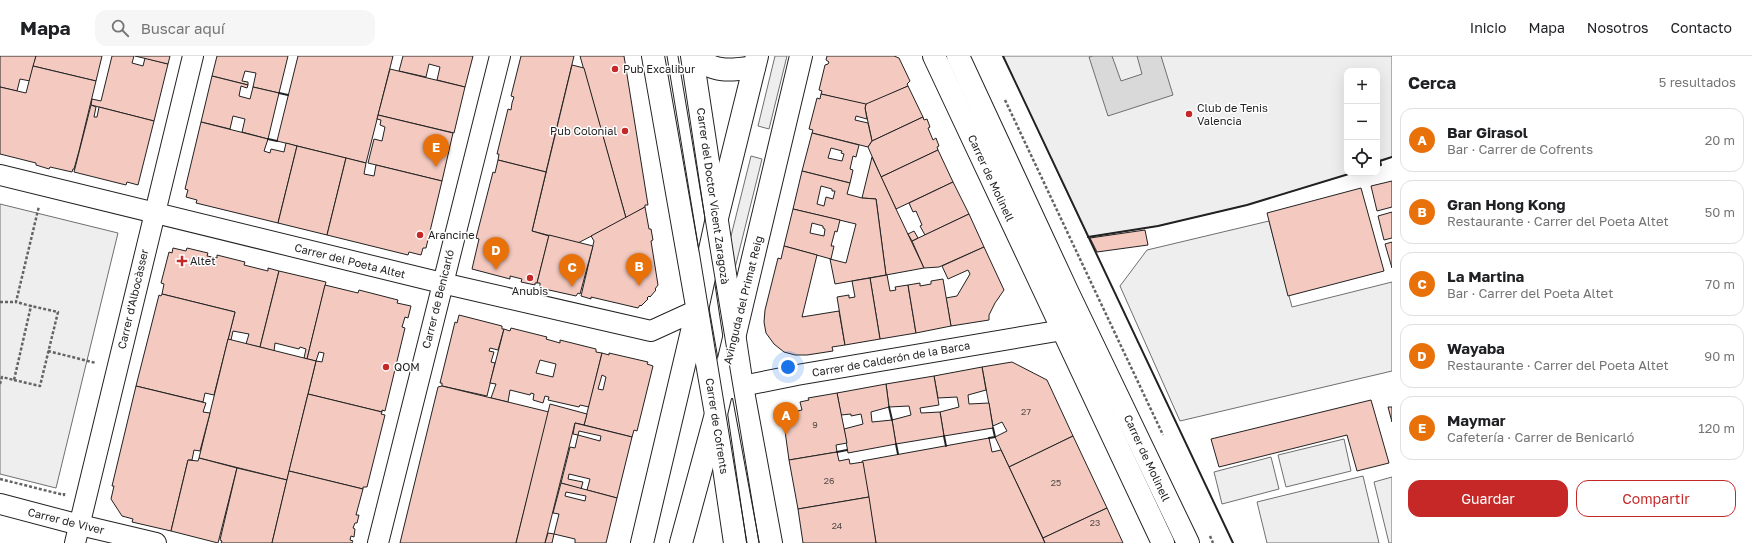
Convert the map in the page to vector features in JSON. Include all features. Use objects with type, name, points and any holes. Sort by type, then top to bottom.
[{"type":"street","name":"Carrer d'Albocàsser","points":[[78,534],[193,56]]},
{"type":"street","name":"Carrer de Benicarló","points":[[378,543],[500,56]]},
{"type":"street","points":[[653,56],[697,310]]},
{"type":"street","name":"Carrer del Doctor Vicent Zaragozà","points":[[692,56],[734,336]]},
{"type":"street","points":[[642,543],[697,310],[716,222],[756,62],[721,70],[705,64],[697,56]]},
{"type":"street","name":"Avinguda del Primat Reig","points":[[681,543],[716,414],[801,56]]},
{"type":"street","name":"Carrer de Molinell","points":[[934,56],[1058,295],[1063,330],[1086,355],[1188,543]]},
{"type":"street","name":"Carrer de Molinell","points":[[958,56],[1058,295],[1086,355],[1164,543]]},
{"type":"street","name":"Carrer del Poeta Altet","points":[[0,175],[442,283],[651,331],[697,310]]},
{"type":"street","name":"Carrer de Cofrents","points":[[697,310],[716,414],[735,543]]},
{"type":"street","name":"Carrer de Calderón de la Barca","points":[[721,391],[790,376],[1063,330]]},
{"type":"street","points":[[734,336],[771,543]]},
{"type":"street","name":"Carrer de Viver","points":[[0,504],[78,534],[156,543]]},
{"type":"path","points":[[1004,99],[1140,386]]},
{"type":"path","points":[[33,204],[47,207]]},
{"type":"path","points":[[16,302],[39,205]]},
{"type":"path","points":[[0,302],[16,302],[58,312],[40,386],[1,377],[0,384]]},
{"type":"path","points":[[14,380],[31,306]]},
{"type":"path","points":[[48,351],[96,363]]},
{"type":"path","points":[[94,371],[98,356]]},
{"type":"path","points":[[0,479],[64,495],[66,487]]},
{"type":"shaded area","points":[[775,56],[787,56],[769,129],[758,126]]},
{"type":"shaded area","name":"Club de Tenis Valencia","points":[[1003,56],[1392,56],[1392,157],[1380,160],[1380,68],[1344,68],[1344,175],[1247,205],[1158,226],[1088,237]]},
{"type":"shaded area","points":[[1112,56],[1121,81],[1142,74],[1137,56],[1161,56],[1173,95],[1108,116],[1089,57]]},
{"type":"shaded area","points":[[751,156],[762,159],[735,268],[728,248]]},
{"type":"shaded area","points":[[0,204],[118,233],[56,488],[0,474]]},
{"type":"shaded area","points":[[1269,221],[1292,307],[1392,282],[1392,371],[1180,421],[1120,286],[1147,250]]},
{"type":"shaded area","points":[[1344,439],[1351,471],[1286,487],[1278,455]]},
{"type":"shaded area","points":[[1271,457],[1279,489],[1222,504],[1214,472]]},
{"type":"shaded area","points":[[1363,476],[1379,543],[1267,543],[1257,502]]},
{"type":"shaded area","points":[[1392,477],[1392,543],[1389,543],[1374,482]]},
{"type":"building","points":[[0,56],[36,56],[30,81],[20,79],[17,91],[0,87]]},
{"type":"building","points":[[36,56],[102,56],[96,81],[33,66]]},
{"type":"building","points":[[112,56],[134,56],[132,63],[143,66],[145,58],[168,64],[154,121],[91,105],[92,99],[101,101]]},
{"type":"building","points":[[135,56],[170,56],[168,64]]},
{"type":"building","points":[[217,56],[288,56],[279,93],[253,87],[256,73],[245,71],[242,81],[248,82],[248,85],[212,76]]},
{"type":"building","points":[[298,56],[393,56],[366,163],[277,141]]},
{"type":"building","points":[[403,56],[473,56],[465,87],[437,80],[440,67],[429,64],[426,77],[399,71]]},
{"type":"building","points":[[521,56],[574,56],[546,172],[498,160],[499,154],[497,154],[508,109],[511,110],[514,97],[511,96]]},
{"type":"building","points":[[580,56],[624,56],[648,205],[645,205],[645,207],[626,218]]},
{"type":"building","points":[[827,56],[894,56],[899,58],[910,81],[907,84],[908,86],[867,105],[821,94],[822,91],[819,90],[825,65],[829,62],[826,60]]},
{"type":"building","points":[[572,65],[584,68],[626,218],[578,243],[532,231]]},
{"type":"building","points":[[33,66],[96,81],[79,151],[72,172],[50,167],[49,169],[36,165],[36,163],[0,154],[0,87],[26,93]]},
{"type":"building","points":[[390,69],[465,87],[454,133],[378,115]]},
{"type":"building","points":[[212,76],[248,85],[247,88],[241,86],[239,96],[250,99],[253,87],[279,93],[268,139],[242,132],[245,119],[233,116],[230,129],[201,122]]},
{"type":"building","points":[[908,86],[923,117],[872,141],[865,108],[866,104]]},
{"type":"building","points":[[821,94],[866,104],[865,108],[867,119],[856,116],[855,120],[868,123],[872,141],[868,147],[812,133],[813,130],[809,129],[817,98],[820,99]]},
{"type":"building","points":[[91,105],[96,107],[94,117],[97,117],[99,107],[154,121],[138,185],[127,182],[126,185],[74,172]]},
{"type":"building","points":[[378,115],[453,133],[442,181],[368,163],[374,139],[382,141],[385,127],[380,125],[381,120],[377,119]]},
{"type":"building","points":[[923,117],[924,120],[927,119],[930,127],[928,128],[933,140],[936,138],[939,146],[937,147],[938,150],[881,177],[868,147],[872,141]]},
{"type":"building","points":[[201,122],[268,139],[264,151],[270,153],[271,149],[284,152],[286,143],[297,146],[278,223],[196,203],[197,200],[186,197],[188,190],[185,189]]},
{"type":"building","points":[[812,133],[859,145],[856,157],[853,156],[850,169],[853,170],[850,183],[802,171]],"holes":[[[831,148],[842,151],[841,153],[844,154],[842,161],[828,158]]]},
{"type":"building","points":[[297,146],[346,158],[327,235],[278,223]]},
{"type":"building","points":[[938,150],[953,182],[896,209],[881,177]]},
{"type":"building","points":[[872,157],[924,268],[886,275],[876,199],[862,198]]},
{"type":"building","points":[[346,158],[366,163],[364,174],[374,176],[376,165],[442,181],[426,248],[423,248],[421,255],[409,252],[408,255],[327,235]]},
{"type":"building","points":[[498,160],[546,172],[532,231],[549,236],[537,283],[535,283],[535,285],[521,282],[522,279],[510,276],[510,279],[472,269],[479,239],[476,238],[493,172],[495,173]]},
{"type":"building","points":[[802,171],[850,183],[847,194],[862,198],[876,199],[886,275],[835,284],[830,259],[846,263],[856,224],[793,209]],"holes":[[[821,186],[832,189],[832,191],[835,191],[833,199],[826,197],[824,206],[817,204]]]},
{"type":"building","points":[[1392,181],[1392,207],[1377,211],[1371,186]]},
{"type":"building","points":[[953,182],[969,214],[925,235],[920,226],[922,225],[916,211],[913,212],[909,203]]},
{"type":"building","points":[[1361,188],[1384,271],[1288,296],[1267,213]]},
{"type":"building","points":[[645,207],[649,229],[651,229],[653,240],[651,241],[658,285],[655,289],[656,290],[638,308],[581,296],[594,241],[591,236]]},
{"type":"building","points":[[793,209],[840,220],[831,246],[834,246],[831,259],[784,246]],"holes":[[[812,223],[823,226],[825,229],[824,236],[810,233]]]},
{"type":"building","points":[[1392,212],[1392,238],[1384,240],[1378,216]]},
{"type":"building","points":[[969,214],[984,247],[939,267],[924,268],[912,241]]},
{"type":"building","points":[[1145,230],[1148,245],[1097,252],[1090,238]]},
{"type":"building","points":[[914,231],[918,238],[912,241],[908,234]]},
{"type":"building","points":[[549,235],[593,246],[580,294],[578,293],[576,296],[540,288],[540,283],[537,283]]},
{"type":"building","points":[[1392,242],[1392,268],[1385,244]]},
{"type":"building","points":[[784,246],[817,255],[802,317],[839,311],[845,345],[832,347],[833,351],[807,355],[795,355],[784,352],[774,344],[766,333],[764,322],[765,310],[778,258],[781,259]]},
{"type":"building","points":[[984,247],[1004,290],[989,315],[989,320],[951,326],[946,298],[957,296],[970,274],[968,270],[948,279],[942,266]]},
{"type":"building","points":[[173,248],[186,251],[187,248],[208,253],[207,256],[217,258],[217,255],[245,262],[244,265],[268,271],[268,268],[279,271],[260,347],[246,344],[249,334],[233,331],[231,340],[228,339],[235,312],[162,294],[164,284],[161,283],[169,252],[172,253]]},
{"type":"building","points":[[279,271],[326,282],[307,359],[304,358],[306,349],[300,347],[299,349],[275,343],[274,351],[260,347]]},
{"type":"building","points":[[887,275],[890,291],[896,290],[895,287],[908,285],[916,333],[880,339],[870,278]]},
{"type":"building","points":[[870,278],[880,339],[845,345],[837,297],[849,295],[849,298],[855,297],[852,281]]},
{"type":"building","points":[[943,279],[951,326],[916,333],[908,285],[920,283],[920,286],[931,284],[931,281]]},
{"type":"building","points":[[325,285],[358,293],[359,290],[398,300],[397,303],[411,306],[408,318],[405,317],[402,327],[405,328],[385,411],[382,410],[382,412],[308,394],[316,361],[307,359]],"holes":[[[319,352],[324,353],[322,362],[316,361]]]},
{"type":"building","points":[[162,294],[235,312],[214,395],[205,393],[203,402],[136,386],[159,295],[161,296]]},
{"type":"building","points":[[459,315],[502,326],[502,329],[504,329],[498,350],[490,348],[489,351],[494,352],[491,362],[495,363],[487,396],[442,386],[442,383],[440,383],[455,322],[457,323]]},
{"type":"building","points":[[511,328],[547,337],[546,339],[560,343],[560,340],[596,349],[596,352],[602,353],[589,407],[580,405],[579,407],[548,400],[549,397],[545,396],[543,403],[533,400],[534,394],[531,393],[530,395],[510,390],[508,402],[491,398],[496,384],[490,383],[504,329],[510,331]],"holes":[[[540,360],[556,364],[553,377],[536,373]]]},
{"type":"building","points":[[228,339],[316,361],[287,480],[199,458]]},
{"type":"building","points":[[602,353],[609,355],[609,353],[648,362],[647,364],[653,366],[637,431],[634,430],[632,437],[584,425]],"holes":[[[602,375],[606,377],[603,390],[598,389]]]},
{"type":"building","points":[[1012,362],[1047,380],[1073,436],[1009,467],[995,437],[1007,431],[1002,422],[993,426],[982,367]]},
{"type":"building","points":[[982,367],[986,390],[968,395],[969,404],[989,403],[993,428],[944,436],[940,412],[959,407],[957,397],[938,398],[934,376]]},
{"type":"building","points":[[934,376],[939,405],[920,408],[921,413],[940,412],[944,436],[896,444],[892,420],[911,415],[909,406],[889,407],[886,384]]},
{"type":"building","points":[[886,384],[889,407],[871,412],[872,422],[892,420],[896,444],[848,453],[844,429],[863,424],[861,414],[851,416],[851,414],[841,415],[837,393]]},
{"type":"building","points":[[136,386],[206,403],[203,412],[210,413],[200,451],[194,450],[192,460],[188,460],[171,531],[132,522],[133,519],[122,516],[111,499],[114,486],[112,486]]},
{"type":"building","points":[[442,386],[549,412],[516,543],[400,543],[438,387]]},
{"type":"building","points":[[837,393],[847,443],[836,445],[837,452],[789,460],[785,422],[794,420],[793,412],[802,410],[800,402],[809,400],[808,398]]},
{"type":"building","points":[[308,394],[382,412],[381,414],[385,415],[367,487],[363,487],[363,489],[289,471]]},
{"type":"building","points":[[1371,400],[1389,463],[1357,471],[1347,435],[1219,467],[1211,439]]},
{"type":"building","points":[[550,404],[587,414],[584,425],[575,423],[545,543],[516,543]]},
{"type":"building","points":[[1388,407],[1392,407],[1392,422]]},
{"type":"building","points":[[575,423],[632,437],[617,498],[587,490],[590,479],[569,474],[568,479],[583,482],[581,489],[561,483],[570,447],[575,448],[578,435],[573,434]],"holes":[[[579,431],[601,436],[600,441],[578,435]]]},
{"type":"building","points":[[1073,436],[1107,508],[1043,538],[1009,467]]},
{"type":"building","points":[[989,438],[992,452],[1001,450],[1045,543],[876,543],[862,461]]},
{"type":"building","points":[[837,452],[839,461],[849,459],[850,464],[863,462],[869,497],[798,509],[789,460]]},
{"type":"building","points":[[199,458],[237,468],[218,543],[171,531],[188,460],[198,461]]},
{"type":"building","points":[[237,468],[287,480],[272,543],[221,543],[222,541],[220,540]]},
{"type":"building","points":[[289,471],[363,489],[356,515],[359,515],[357,523],[355,523],[353,528],[355,529],[354,537],[351,536],[350,540],[353,541],[352,543],[272,543]]},
{"type":"building","points":[[561,483],[617,498],[606,543],[575,543],[575,539],[554,534],[559,514],[553,513]],"holes":[[[566,492],[586,496],[585,501],[565,496]]]},
{"type":"building","points":[[869,497],[876,543],[803,543],[798,509]]},
{"type":"building","points":[[1107,508],[1123,543],[1045,543],[1043,538]]},
{"type":"building","points":[[548,533],[554,534],[552,543],[545,543]]},
{"type":"tram line","points":[[667,56],[747,543]]},
{"type":"tram line","points":[[678,56],[759,543]]},
{"type":"wall","points":[[1003,56],[1233,543]]},
{"type":"wall","points":[[279,93],[288,95]]},
{"type":"wall","points":[[268,139],[277,141]]},
{"type":"wall","points":[[1380,161],[1392,157]]},
{"type":"wall","points":[[1380,161],[1380,165]]},
{"type":"wall","points":[[1088,237],[1158,226],[1247,205],[1344,175]]},
{"type":"wall","points":[[889,407],[892,420]]},
{"type":"wall","points":[[989,438],[995,437],[993,428]]},
{"type":"wall","points":[[944,436],[946,446]]},
{"type":"wall","points":[[896,444],[898,454]]},
{"type":"wall","points":[[837,452],[847,450]]},
{"type":"place","name":"Pub Excalibur","points":[[615,69]]},
{"type":"place","name":"Club de Tenis Valencia","points":[[1189,114]]},
{"type":"place","name":"Pub Colonial","points":[[625,131]]},
{"type":"place","name":"Maymar","points":[[436,167]]},
{"type":"place","name":"Arancine","points":[[420,235]]},
{"type":"place","name":"Altet","points":[[182,261]]},
{"type":"place","name":"Wayaba","points":[[496,270]]},
{"type":"place","name":"Anubis","points":[[530,278]]},
{"type":"place","name":"Gran Hong Kong","points":[[639,286]]},
{"type":"place","name":"La Martina","points":[[572,287]]},
{"type":"place","name":"QOM","points":[[386,367]]},
{"type":"place","name":"Bar Girasol","points":[[786,435]]}]
